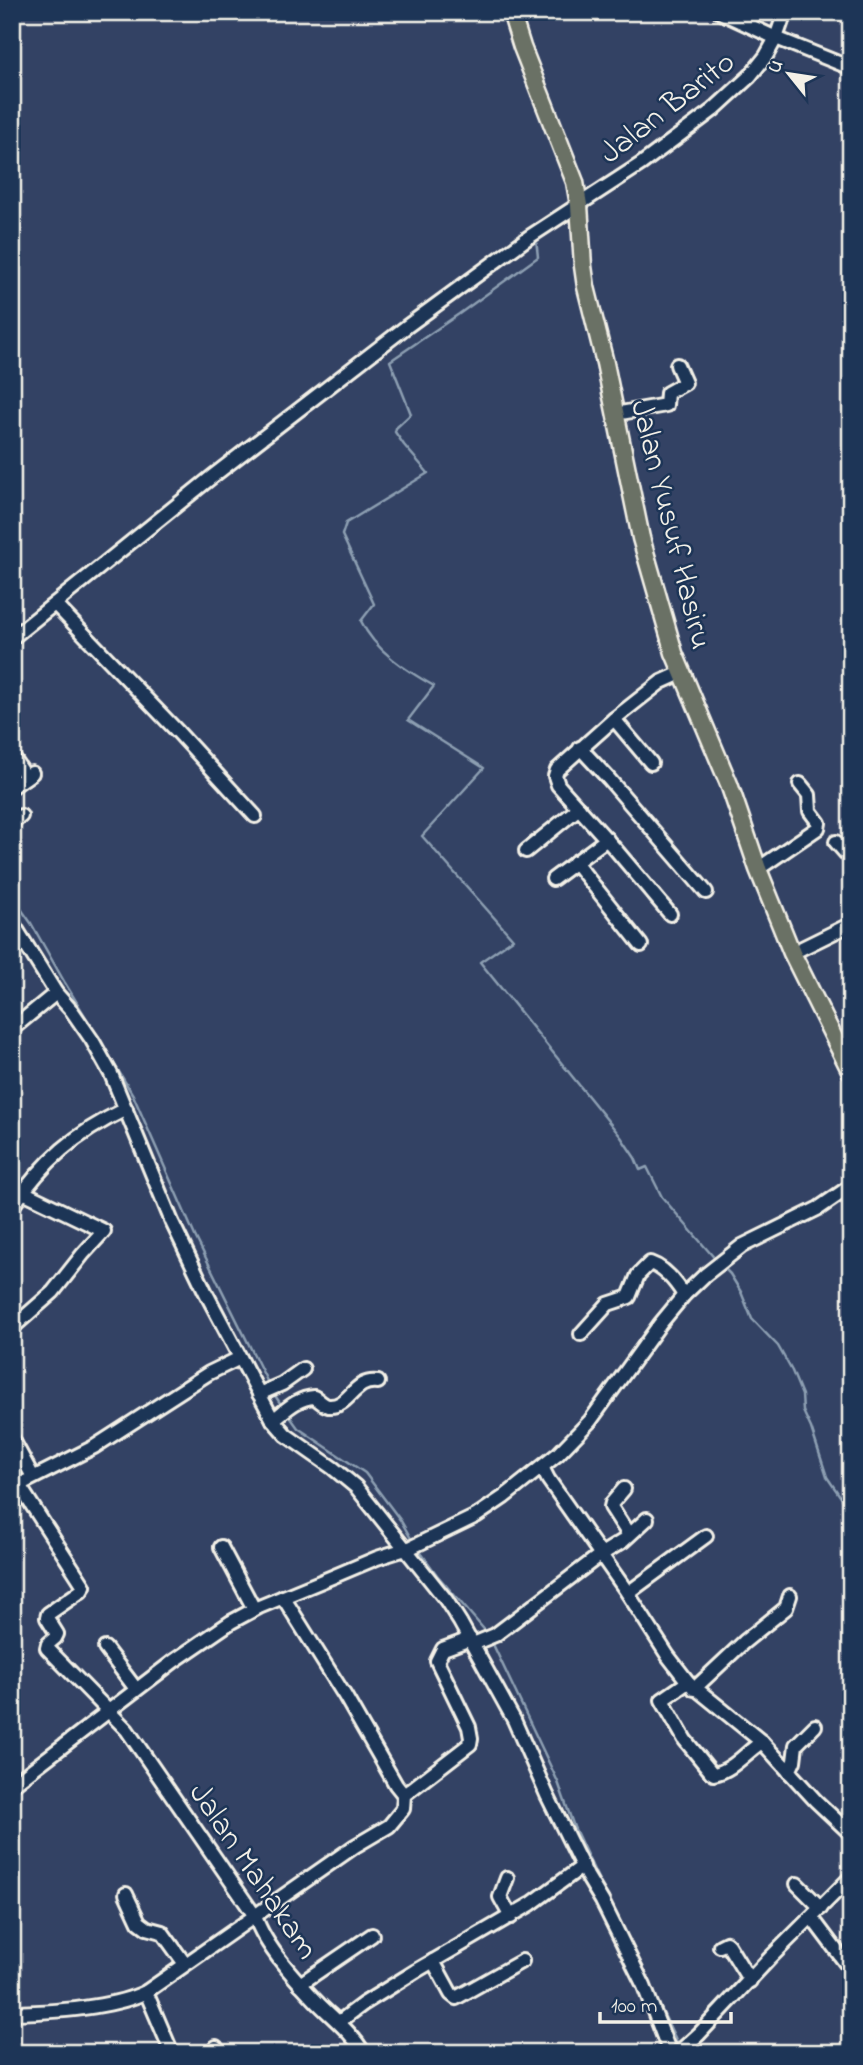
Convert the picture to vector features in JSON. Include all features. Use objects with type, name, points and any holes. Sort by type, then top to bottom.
[{"type":"main road","name":"Jalan Yusuf Hasiru","points":[[511,12],[522,47],[572,171],[579,205],[583,266],[641,538],[681,673],[729,784],[758,869],[792,953],[851,1072]]},
{"type":"street","points":[[720,12],[851,68]]},
{"type":"street","name":"Jalan Barito","points":[[12,638],[213,476],[406,327],[529,237],[642,164],[713,110],[750,76],[766,56],[785,12]]},
{"type":"street","points":[[615,414],[666,405],[667,393],[685,383],[677,365]]},
{"type":"street","points":[[55,604],[255,816]]},
{"type":"street","points":[[670,914],[558,785],[555,776],[557,770],[614,719],[661,682],[681,673]]},
{"type":"street","points":[[614,719],[651,763]]},
{"type":"street","points":[[580,748],[706,892]]},
{"type":"street","points":[[12,756],[29,775],[12,787]]},
{"type":"street","points":[[758,869],[818,828],[819,823],[810,811],[810,797],[800,784]]},
{"type":"street","points":[[526,851],[579,808]]},
{"type":"street","points":[[553,879],[607,839]]},
{"type":"street","points":[[836,842],[851,859]]},
{"type":"street","points":[[575,862],[640,945]]},
{"type":"street","points":[[12,922],[56,993],[92,1040],[111,1074],[172,1222],[206,1293],[240,1358],[281,1413],[286,1435],[356,1487],[413,1546],[472,1641],[514,1720],[547,1795],[644,1986],[670,2053]]},
{"type":"street","points":[[792,953],[851,924]]},
{"type":"street","points":[[12,1029],[56,993]]},
{"type":"street","points":[[12,1207],[47,1163],[73,1139],[126,1109]]},
{"type":"street","points":[[12,1785],[136,1689],[215,1632],[254,1609],[377,1558],[413,1546],[476,1516],[504,1497],[572,1441],[590,1421],[660,1324],[705,1275],[742,1246],[819,1208],[851,1186]]},
{"type":"street","points":[[12,1328],[52,1292],[104,1231],[23,1192]]},
{"type":"street","points":[[581,1334],[608,1304],[629,1297],[638,1275],[650,1263],[660,1267],[684,1295]]},
{"type":"street","points":[[16,1487],[94,1447],[209,1373],[240,1358]]},
{"type":"street","points":[[267,1391],[303,1369]]},
{"type":"street","points":[[281,1413],[311,1396],[330,1406],[347,1398],[367,1381],[378,1382]]},
{"type":"street","points":[[12,1438],[33,1477]]},
{"type":"street","points":[[542,1467],[668,1656],[691,1685],[762,1742],[816,1801],[851,1834]]},
{"type":"street","name":"Jalan Mahakam","points":[[16,1487],[84,1587],[48,1614],[47,1618],[57,1634],[47,1648],[109,1710],[148,1759],[255,1916],[262,1933],[300,1984],[355,2039],[364,2053]]},
{"type":"street","points":[[624,1489],[611,1507],[629,1535]]},
{"type":"street","points":[[404,1795],[470,1744],[469,1727],[437,1661],[443,1649],[491,1637],[647,1519]]},
{"type":"street","points":[[628,1593],[706,1536]]},
{"type":"street","points":[[220,1547],[254,1609]]},
{"type":"street","points":[[762,1742],[727,1769],[714,1774],[685,1740],[662,1700],[691,1685],[786,1608],[790,1596]]},
{"type":"street","points":[[12,2013],[115,2003],[146,1992],[355,1846],[389,1826],[403,1809],[404,1795],[284,1597]]},
{"type":"street","points":[[105,1648],[136,1689]]},
{"type":"street","points":[[789,1772],[796,1745],[815,1726]]},
{"type":"street","points":[[339,2022],[363,2004],[544,1896],[583,1866]]},
{"type":"street","points":[[682,2050],[851,1877]]},
{"type":"street","points":[[507,1878],[500,1897],[511,1917]]},
{"type":"street","points":[[797,1884],[821,1908]]},
{"type":"street","points":[[126,1894],[139,1922],[147,1928],[162,1932],[185,1964]]},
{"type":"street","points":[[811,1918],[851,1970]]},
{"type":"street","points":[[300,1984],[372,1935]]},
{"type":"street","points":[[720,1946],[726,1943],[729,1945],[750,1981]]},
{"type":"street","points":[[433,1961],[451,1994],[456,1998],[522,1961]]},
{"type":"street","points":[[146,1992],[172,2053]]},
{"type":"waterway","points":[[536,239],[538,257],[390,361],[411,414],[395,432],[428,473],[346,523],[342,535],[374,604],[361,621],[367,632],[383,651],[434,686],[408,720],[484,768],[422,836],[513,939],[480,962],[621,1137],[640,1170],[647,1167],[662,1197],[717,1261]]},
{"type":"waterway","points":[[12,896],[31,923],[133,1095],[195,1236],[269,1385]]},
{"type":"waterway","points":[[722,1266],[741,1292],[752,1319],[778,1346],[792,1371],[827,1477],[851,1512]]},
{"type":"waterway","points":[[274,1394],[282,1406]]},
{"type":"waterway","points":[[288,1414],[298,1428],[365,1473],[401,1521],[413,1542]]},
{"type":"waterway","points":[[419,1550],[488,1634]]},
{"type":"waterway","points":[[491,1640],[558,1782],[574,1827],[607,1898]]},
{"type":"waterway","points":[[617,1917],[679,2046]]}]
